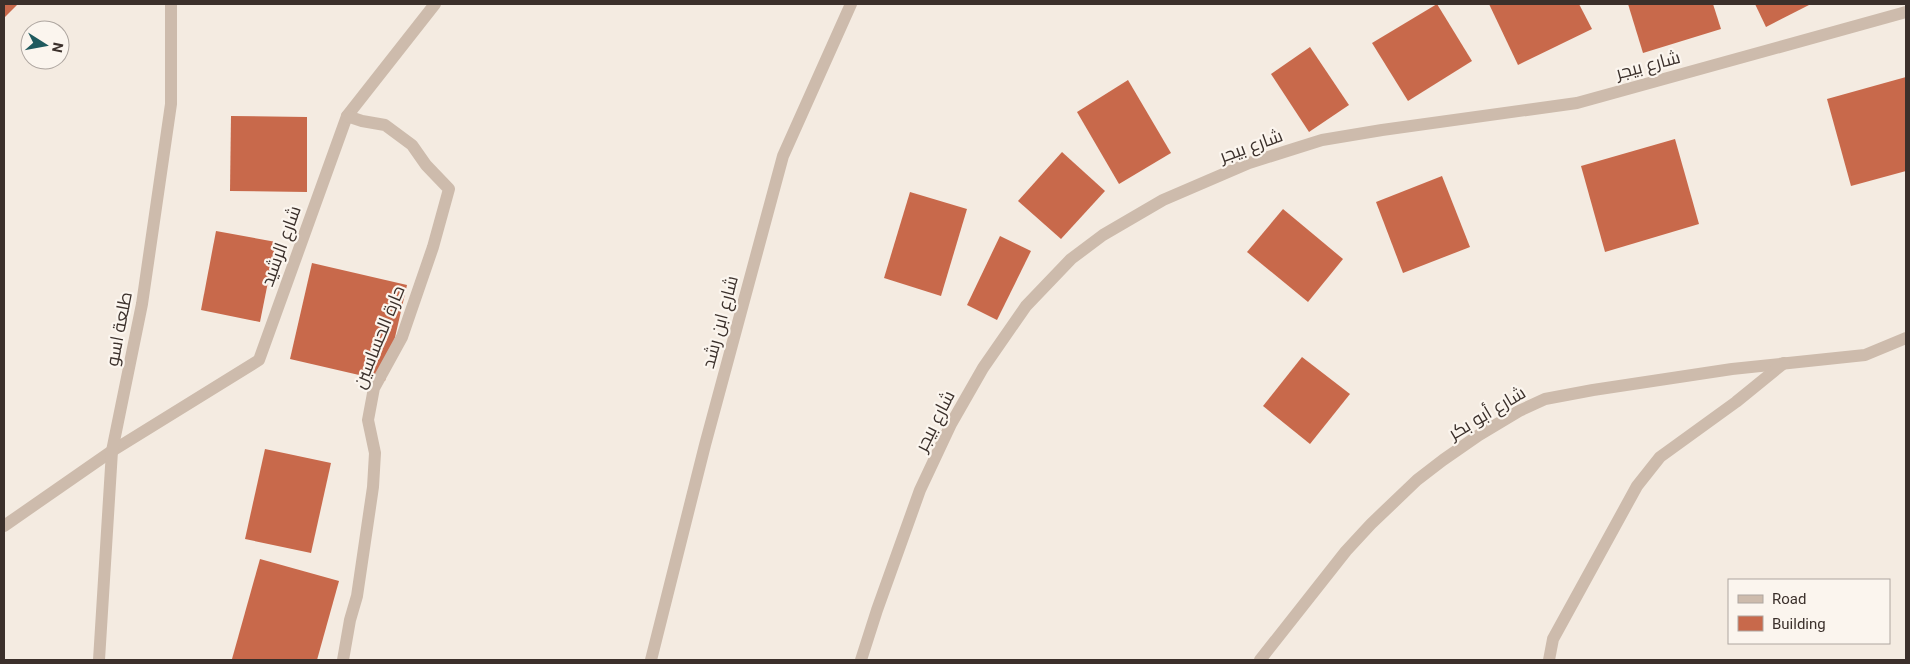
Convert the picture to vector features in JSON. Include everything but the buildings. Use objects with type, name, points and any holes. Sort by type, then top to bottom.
[{"type":"street","name":"طلعة اسو","points":[[99,660],[112,451],[142,304],[172,104],[171,4]]},
{"type":"street","name":"شارع الرشيد","points":[[4,526],[112,451],[259,360],[347,116],[434,4]]},
{"type":"street","name":"شارع ابن رشد","points":[[650,660],[705,445],[783,156],[852,4]]},
{"type":"street","name":"شارع بيجر","points":[[861,660],[920,490],[951,424],[983,368],[1026,306],[1071,259],[1103,235],[1163,200],[1249,163],[1322,140],[1577,103],[1906,12]]},
{"type":"street","name":"حارة الحساسين","points":[[343,660],[358,587],[365,530],[373,487],[375,453],[368,420],[374,388],[402,337],[433,247],[449,188],[426,165],[412,145],[385,125],[347,116]]},
{"type":"street","name":"شارع أبو بكر","points":[[1260,660],[1346,550],[1377,517],[1417,480],[1443,460],[1479,435],[1519,411],[1545,400],[1593,390],[1732,369],[1865,355],[1906,338]]},
{"type":"street","points":[[1549,660],[1553,639],[1637,486],[1660,457],[1736,402],[1784,363]]}]
